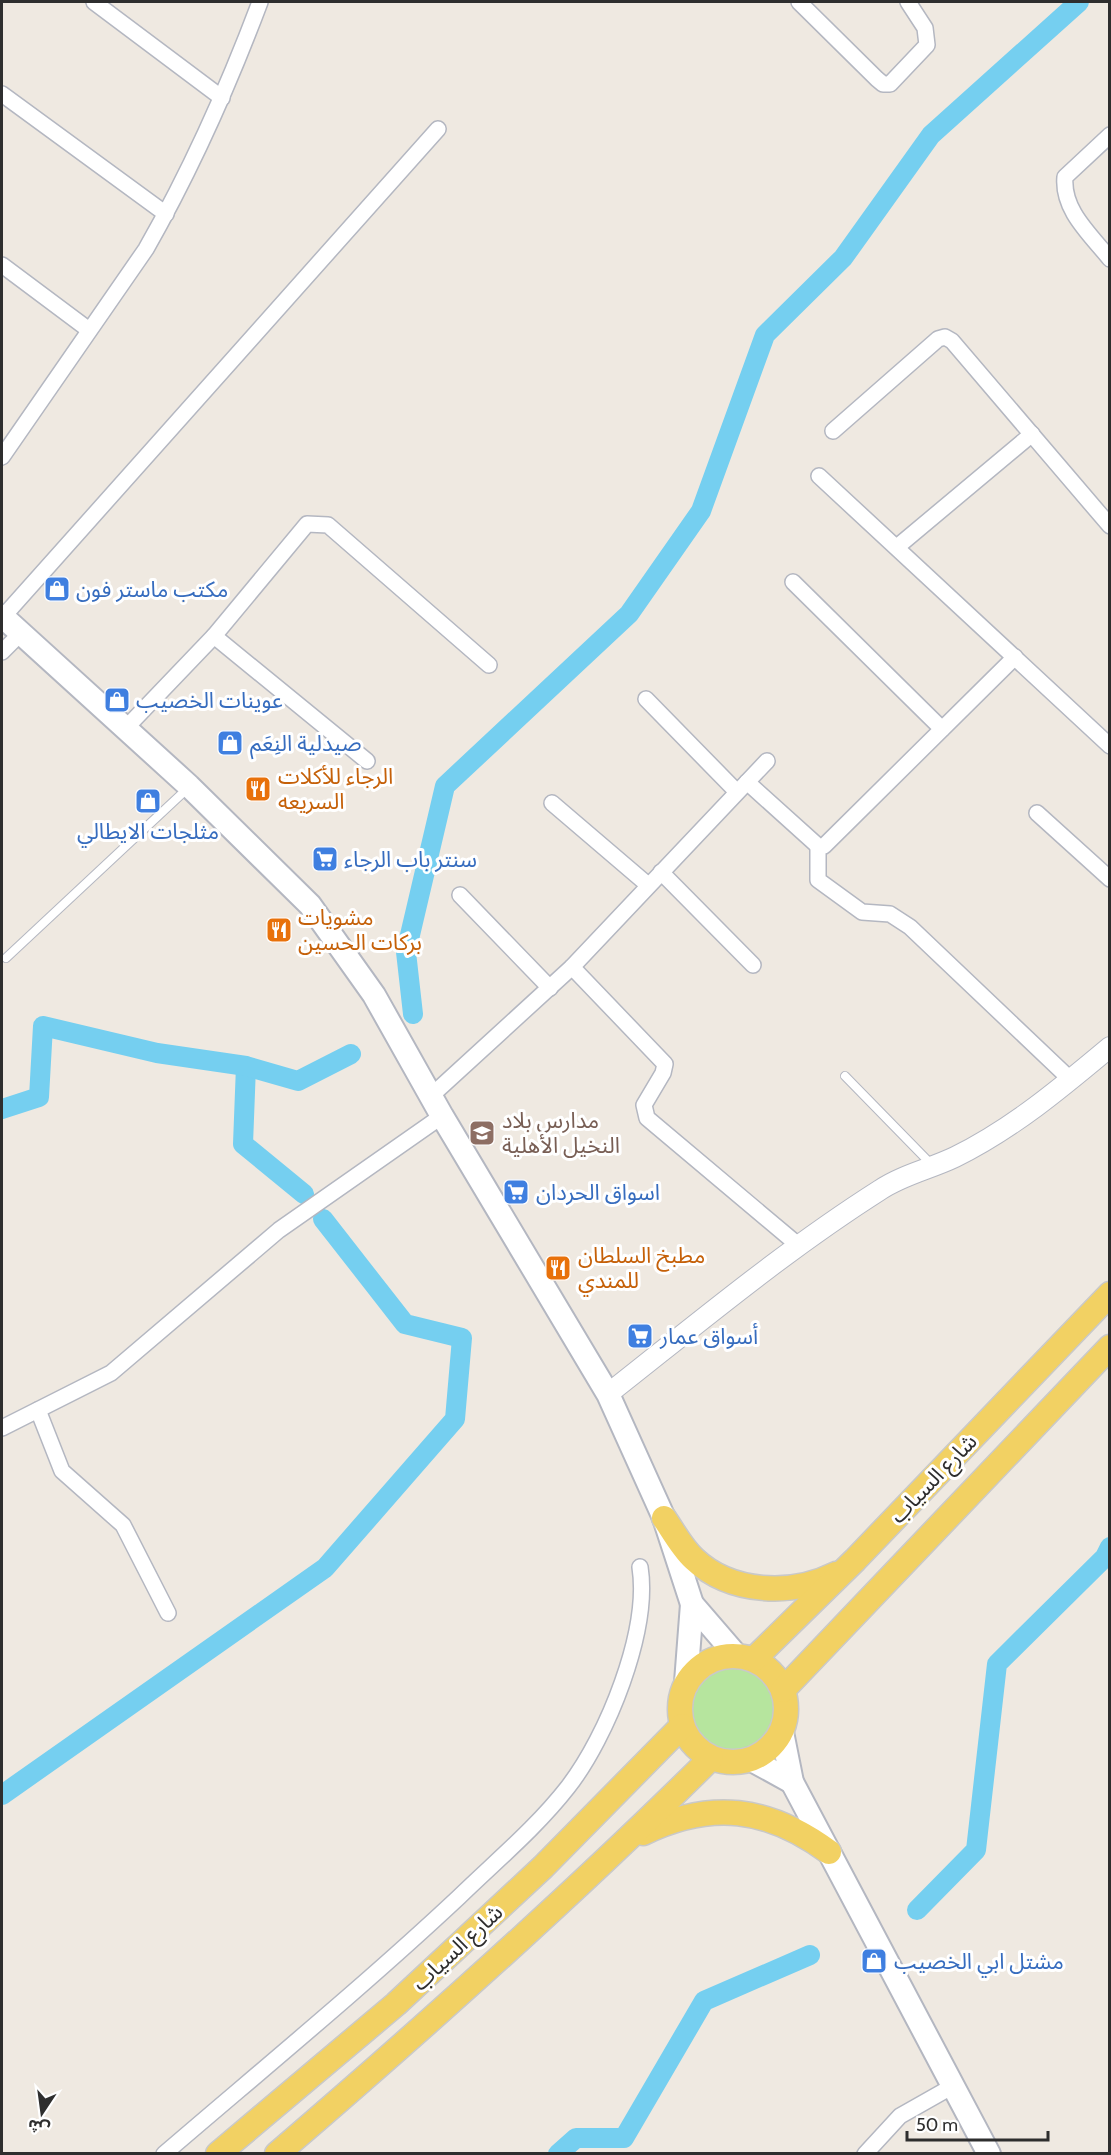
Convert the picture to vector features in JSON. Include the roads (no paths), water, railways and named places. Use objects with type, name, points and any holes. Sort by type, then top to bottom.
[{"type":"main road","points":[[2,616],[189,786],[310,905],[374,995],[437,1106],[608,1394],[664,1518],[692,1604],[686,1682],[681,1696],[682,1726],[688,1739],[711,1758],[731,1762],[750,1759],[763,1753],[782,1732],[786,1718],[783,1690],[772,1672],[745,1657],[692,1604]]},
{"type":"main road","name":"شارع السياب","points":[[745,1657],[844,1570],[1110,1294]]},
{"type":"main road","name":"شارع السياب","points":[[783,1690],[1110,1347]]},
{"type":"main road","points":[[664,1518],[692,1558],[723,1581],[762,1588],[786,1587],[827,1578],[844,1570]]},
{"type":"main road","points":[[686,1682],[707,1662],[745,1657]]},
{"type":"main road","name":"شارع السياب","points":[[218,2154],[396,2004],[543,1867],[682,1726]]},
{"type":"main road","points":[[782,1732],[792,1782],[988,2154]]},
{"type":"main road","name":"شارع السياب","points":[[277,2154],[410,2040],[617,1852],[711,1758]]},
{"type":"main road","points":[[750,1759],[792,1782]]},
{"type":"main road","points":[[617,1852],[640,1835],[666,1822],[694,1814],[723,1812],[752,1814],[779,1822],[805,1834],[829,1852]]},
{"type":"street","points":[[94,2],[222,98]]},
{"type":"street","points":[[2,457],[146,249],[166,214],[222,98],[260,2]]},
{"type":"street","points":[[799,2],[877,79],[883,84],[890,84],[927,45],[925,28],[908,2]]},
{"type":"street","points":[[2,94],[166,214]]},
{"type":"street","points":[[2,616],[438,129]]},
{"type":"street","points":[[1110,135],[1065,177],[1064,191],[1069,207],[1110,259]]},
{"type":"street","points":[[2,265],[89,330]]},
{"type":"street","points":[[833,431],[938,339],[945,337],[952,341],[1110,526]]},
{"type":"street","points":[[897,547],[1032,434]]},
{"type":"street","points":[[819,476],[1110,746]]},
{"type":"street","points":[[125,729],[214,636],[307,524],[328,525],[489,665]]},
{"type":"street","points":[[793,582],[942,729]]},
{"type":"street","points":[[2,652],[20,634]]},
{"type":"street","points":[[214,636],[367,761]]},
{"type":"street","points":[[646,699],[742,787],[818,846],[824,846],[1015,657]]},
{"type":"street","points":[[2,1428],[111,1373],[279,1230],[437,1106],[767,761]]},
{"type":"street","points":[[552,803],[648,885]]},
{"type":"street","points":[[1037,813],[1110,879]]},
{"type":"street","points":[[818,846],[818,880],[862,912],[890,914],[910,927],[1071,1080]]},
{"type":"street","points":[[661,872],[753,965]]},
{"type":"street","points":[[460,895],[550,988]]},
{"type":"street","points":[[572,967],[665,1064],[663,1073],[644,1105],[647,1118],[798,1245]]},
{"type":"street","points":[[608,1394],[798,1245],[883,1187],[933,1166],[1005,1128],[1071,1080],[1110,1047]]},
{"type":"street","points":[[38,1410],[62,1471],[123,1525],[168,1612]]},
{"type":"street","points":[[164,2154],[387,1964],[542,1817],[569,1786],[594,1744],[627,1670],[638,1617],[640,1567]]},
{"type":"street","points":[[865,2154],[900,2116],[953,2086]]},
{"type":"lane","points":[[6,958],[189,786]]},
{"type":"lane","points":[[845,1076],[933,1166]]},
{"type":"waterway","points":[[413,1014],[406,952],[445,786],[629,614],[701,511],[765,335],[843,258],[931,135],[1079,2]]},
{"type":"waterway","points":[[2,1109],[39,1097],[43,1026],[157,1053],[246,1066],[298,1081],[351,1054]]},
{"type":"waterway","points":[[246,1066],[243,1144],[304,1194]]},
{"type":"waterway","points":[[2,1795],[325,1568],[455,1419],[462,1338],[405,1324],[323,1219]]},
{"type":"waterway","points":[[917,1910],[976,1850],[997,1664],[1105,1557],[1110,1547]]},
{"type":"waterway","points":[[558,2154],[576,2138],[624,2138],[704,2001],[810,1955]]},
{"type":"place","name":"مكتب ماستر فون","points":[[57,589]]},
{"type":"place","name":"عوينات الخصيب","points":[[117,700]]},
{"type":"place","name":"صيدلية النِعَم","points":[[230,743]]},
{"type":"place","name":"الرجاء للأكلات السريعه","points":[[258,789]]},
{"type":"place","name":"مثلجات الايطالي","points":[[148,801]]},
{"type":"place","name":"سنتر باب الرجاء","points":[[325,859]]},
{"type":"place","name":"مشويات بركات الحسين","points":[[279,930]]},
{"type":"place","name":"مدارس بلاد النخيل الأهلية","points":[[482,1133]]},
{"type":"place","name":"اسواق الحردان","points":[[516,1192]]},
{"type":"place","name":"مطبخ السلطان للمندي","points":[[558,1268]]},
{"type":"place","name":"أسواق عمار","points":[[640,1336]]},
{"type":"place","name":"مشتل ابي الخصيب","points":[[874,1961]]}]
